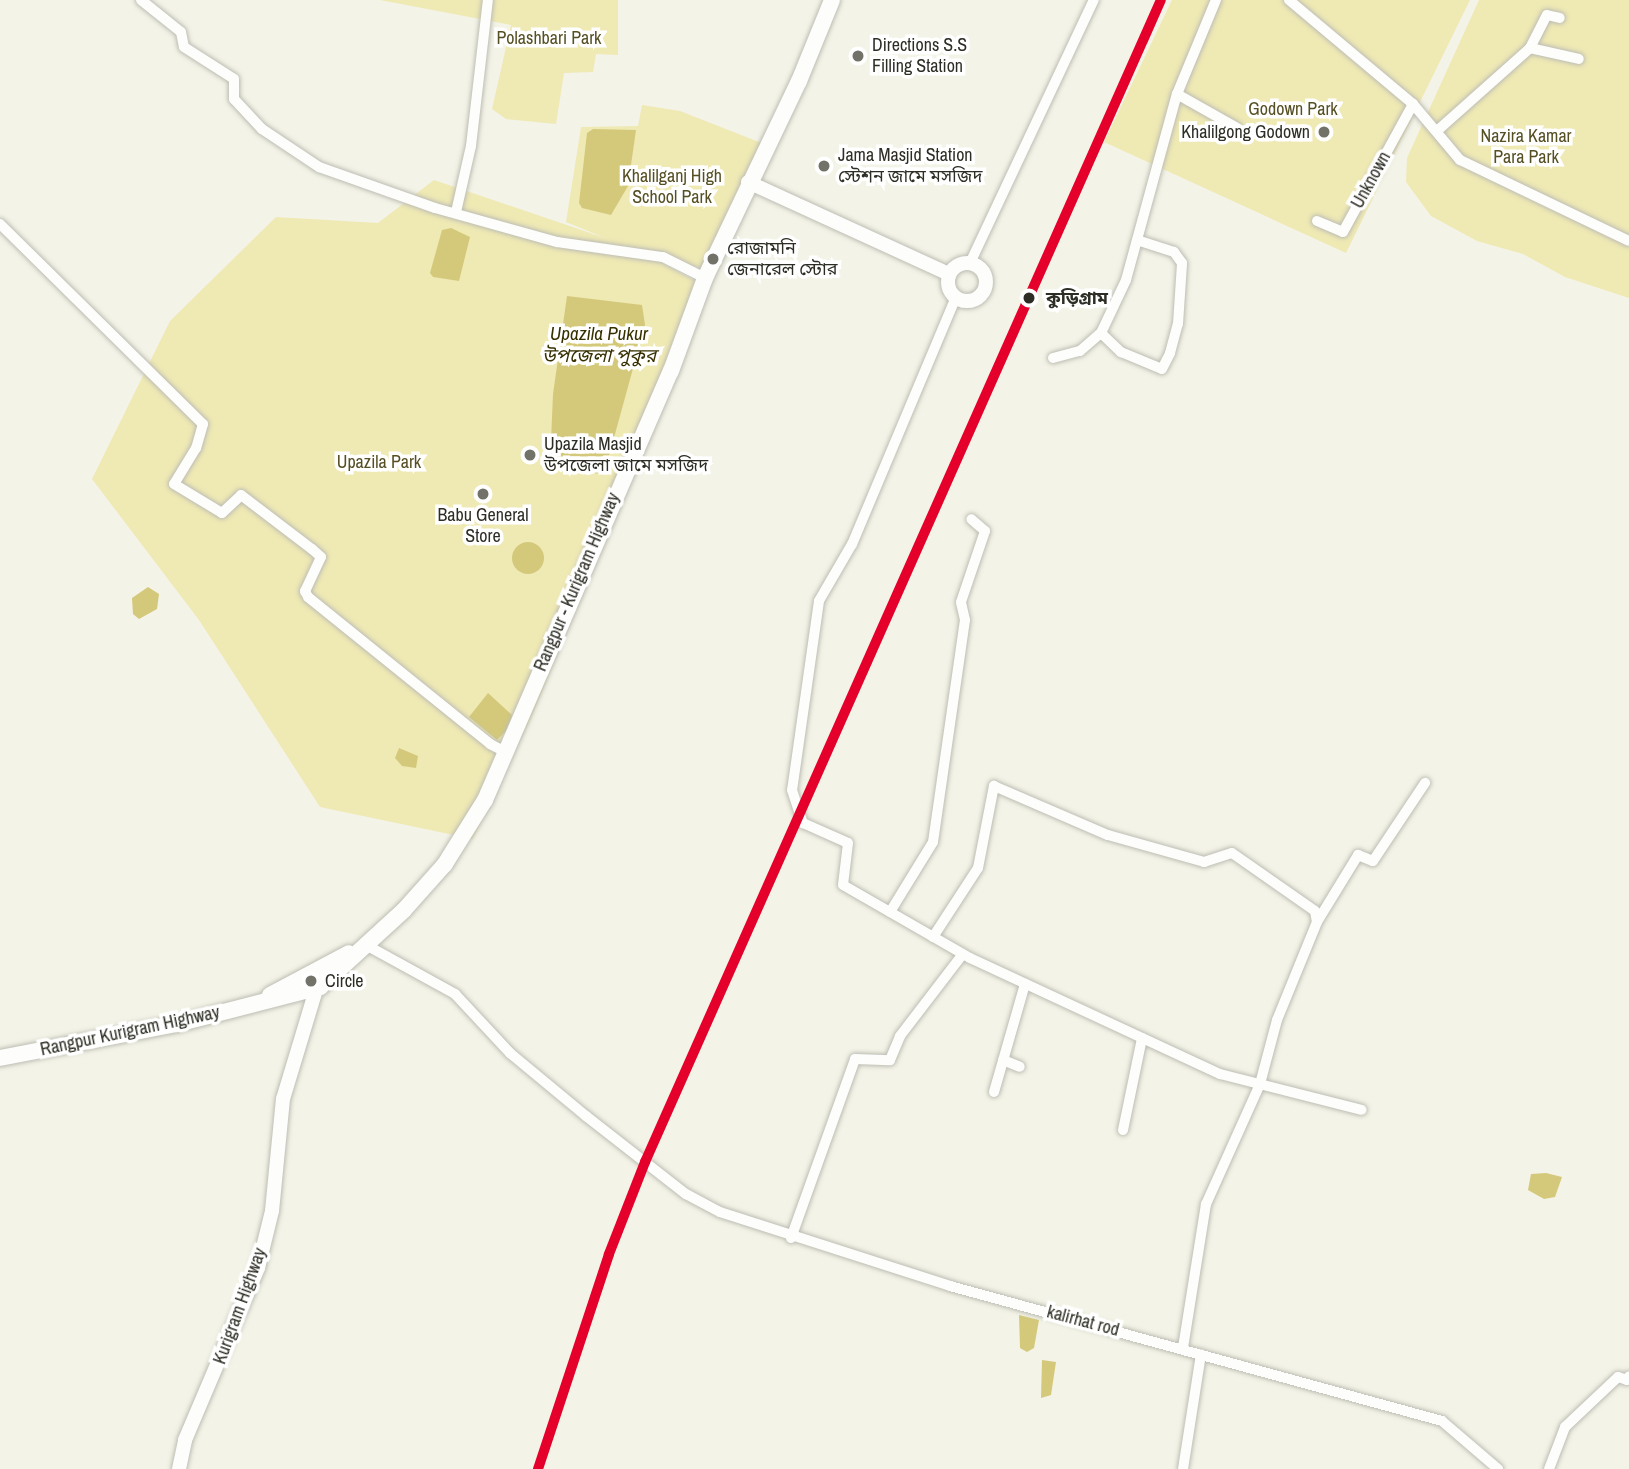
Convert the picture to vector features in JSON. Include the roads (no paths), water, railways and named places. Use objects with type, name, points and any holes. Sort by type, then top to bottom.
[{"type":"highway","name":"Rangpur - Kurigram Highway","points":[[320,987],[366,945],[445,864],[485,800],[671,371],[705,278],[748,182],[799,81],[832,0]]},
{"type":"highway","points":[[303,985],[318,969],[366,945]]},
{"type":"highway","points":[[303,985],[320,987]]},
{"type":"highway","name":"Rangpur Kurigram Highway","points":[[0,1058],[177,1024],[259,1002],[303,985]]},
{"type":"main road","points":[[748,182],[950,274]]},
{"type":"main road","points":[[970,263],[984,274],[984,292],[968,301],[956,297],[949,287],[950,274],[958,265],[970,263]]},
{"type":"main road","name":"Kurigram Highway","points":[[179,1469],[185,1440],[258,1268],[272,1211],[283,1098],[320,987],[318,969]]},
{"type":"main road","points":[[303,985],[310,1016]]},
{"type":"street","points":[[141,0],[181,32],[184,47],[234,79],[234,99],[240,108],[275,140],[319,167],[557,242],[663,257],[705,278]]},
{"type":"street","points":[[456,212],[471,146],[488,0]]},
{"type":"street","points":[[970,263],[1094,0]]},
{"type":"street","points":[[1053,358],[1080,351],[1101,333],[1126,280],[1177,94],[1216,0]]},
{"type":"street","points":[[1289,0],[1413,104],[1438,130],[1460,160],[1629,241]]},
{"type":"street","points":[[1438,130],[1530,48],[1547,15],[1560,18]]},
{"type":"street","points":[[1530,48],[1579,59]]},
{"type":"street","points":[[1177,94],[1237,128]]},
{"type":"street","name":"Unknown","points":[[1317,222],[1343,232],[1413,104]]},
{"type":"street","points":[[0,224],[203,424],[196,448],[174,484],[222,513],[240,495],[318,554],[320,566],[305,591],[308,597],[475,732],[506,752]]},
{"type":"street","points":[[1101,333],[1121,352],[1162,369],[1170,353],[1178,324],[1182,263],[1174,252],[1137,240]]},
{"type":"street","points":[[956,297],[852,544],[819,601],[792,790],[803,823],[848,844],[843,885],[962,954],[1220,1074],[1362,1110]]},
{"type":"street","points":[[890,912],[933,842],[965,620],[961,602],[985,531],[971,519]]},
{"type":"street","points":[[1182,1348],[1206,1204],[1260,1084],[1278,1020],[1317,922],[1358,855],[1373,861],[1424,783]]},
{"type":"street","points":[[933,937],[978,868],[995,786],[1108,835],[1204,862],[1232,853],[1315,911],[1317,922]]},
{"type":"street","name":"kalirhat rod","points":[[366,945],[455,994],[510,1053],[662,1177],[720,1212],[791,1238],[1442,1421],[1498,1469]]},
{"type":"street","points":[[791,1238],[855,1059],[890,1060],[900,1036],[962,954]]},
{"type":"street","points":[[993,1092],[1026,984]]},
{"type":"street","points":[[1123,1130],[1142,1038]]},
{"type":"street","points":[[1003,1060],[1020,1067]]},
{"type":"street","points":[[1183,1469],[1202,1354]]},
{"type":"street","points":[[1549,1469],[1565,1427],[1618,1377],[1627,1380],[1629,1376]]},
{"type":"water","points":[[593,129],[636,130],[628,186],[611,215],[582,208],[579,203],[587,133]]},
{"type":"water","points":[[451,228],[470,237],[459,281],[433,277],[430,273],[442,230]]},
{"type":"water","name":"Upazila Pukur উপজেলা পুকুর","points":[[567,296],[642,305],[645,325],[604,474],[575,472],[550,464],[553,394]]},
{"type":"water","points":[[528,542],[539,547],[544,558],[539,569],[528,574],[517,569],[512,558],[517,547]]},
{"type":"water","points":[[148,587],[159,594],[157,609],[139,619],[133,614],[132,598]]},
{"type":"water","points":[[488,693],[512,715],[510,727],[497,740],[469,717]]},
{"type":"water","points":[[399,748],[418,756],[416,768],[402,766],[395,758]]},
{"type":"water","points":[[1546,1173],[1562,1177],[1555,1197],[1544,1199],[1528,1190],[1531,1174]]},
{"type":"water","points":[[1019,1315],[1039,1320],[1034,1348],[1027,1352],[1020,1348]]},
{"type":"water","points":[[1042,1360],[1056,1362],[1051,1395],[1041,1398]]},
{"type":"place","name":"Directions S.S Filling Station","points":[[858,56]]},
{"type":"place","name":"Khalilgong Godown","points":[[1324,132]]},
{"type":"place","name":"Jama Masjid Station স্টেশন জামে মসজিদ","points":[[824,166]]},
{"type":"place","name":"রোজামনি জেনারেল স্টোর","points":[[713,259]]},
{"type":"place","name":"কুড়িগ্রাম","points":[[1029,298]]},
{"type":"place","name":"Upazila Masjid উপজেলা জামে মসজিদ","points":[[530,455]]},
{"type":"place","name":"Babu General Store","points":[[483,494]]},
{"type":"place","name":"Circle","points":[[311,981]]},
{"type":"park label","name":"Polashbari Park","points":[[549,38]]},
{"type":"park label","name":"Godown Park","points":[[1293,109]]},
{"type":"park label","name":"Nazira Kamar Para Park","points":[[1526,147]]},
{"type":"park label","name":"Khalilganj High School Park","points":[[672,187]]},
{"type":"park label","name":"Upazila Park","points":[[379,462]]}]
